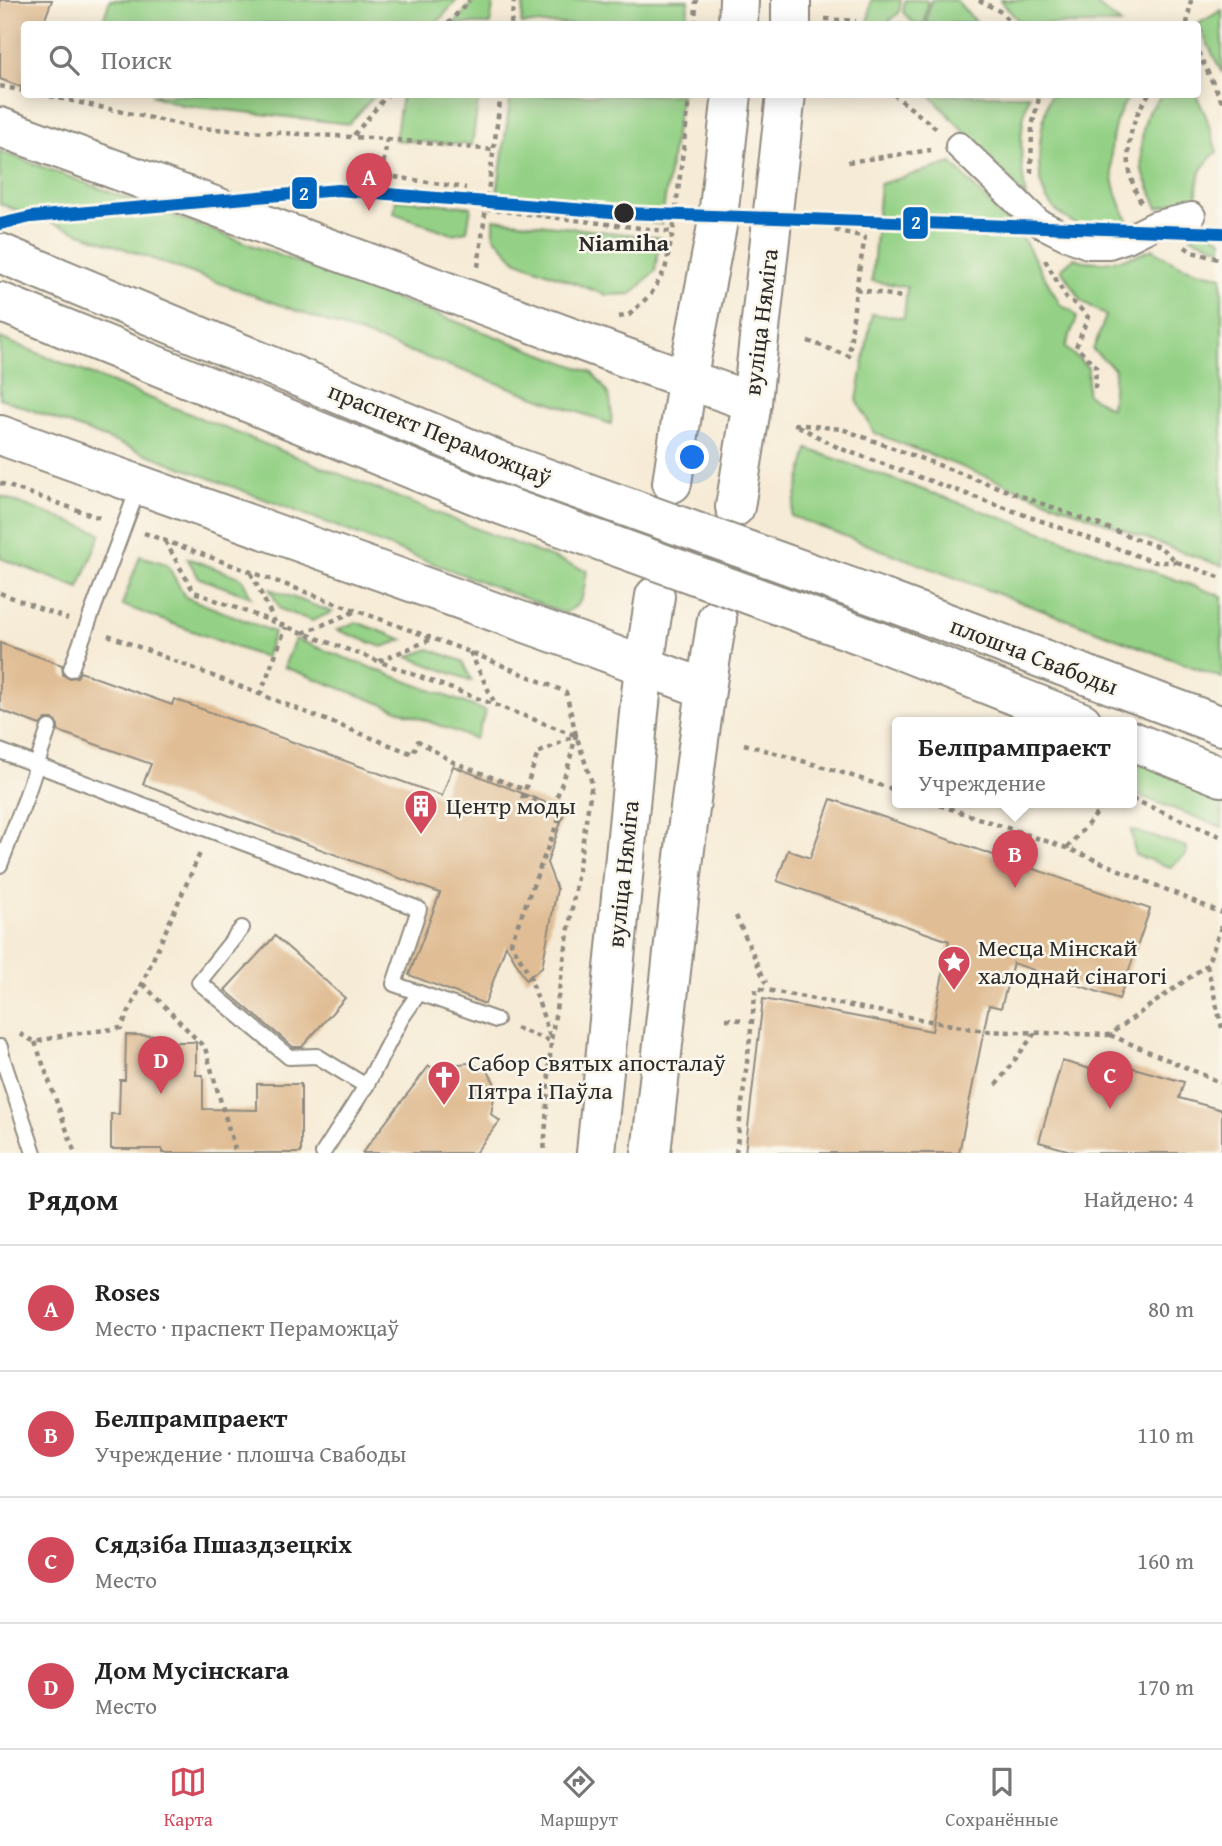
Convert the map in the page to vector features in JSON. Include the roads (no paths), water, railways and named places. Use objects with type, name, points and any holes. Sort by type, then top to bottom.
[{"type":"main road","points":[[738,21],[739,0]]},
{"type":"main road","points":[[791,0],[791,21]]},
{"type":"main road","points":[[672,484],[687,380],[717,226],[732,98]]},
{"type":"main road","name":"вуліца Няміга","points":[[735,507],[752,402],[786,98]]},
{"type":"main road","points":[[0,127],[752,402]]},
{"type":"main road","name":"праспект Пераможцаў","points":[[0,253],[507,464],[886,600]]},
{"type":"main road","name":"праспект Пераможцаў","points":[[0,302],[493,502],[872,639]]},
{"type":"main road","points":[[0,435],[706,689]]},
{"type":"main road","name":"вуліца Няміга","points":[[596,1153],[644,666],[655,596]]},
{"type":"main road","name":"плошча Свабоды","points":[[886,600],[1222,726]]},
{"type":"main road","points":[[651,1153],[677,915],[717,619]]},
{"type":"main road","name":"плошча Свабоды","points":[[872,639],[1069,717]]},
{"type":"main road","points":[[1137,743],[1222,777]]},
{"type":"street","points":[[959,146],[1039,223],[1088,245],[1109,246],[1155,225],[1192,216]]},
{"type":"lane","points":[[71,669],[139,486]]},
{"type":"lane","points":[[0,865],[49,728]]},
{"type":"lane","points":[[0,751],[419,909],[394,984],[496,1020]]},
{"type":"lane","points":[[242,928],[200,982],[289,1057],[317,1056],[366,1086]]},
{"type":"lane","points":[[323,1153],[366,1086],[401,1019],[419,993]]},
{"type":"lane","points":[[1,1057],[34,1153]]},
{"type":"place","name":"Roses","points":[[369,211]]},
{"type":"place","name":"Niamiha","points":[[624,213]]},
{"type":"place","name":"Центр моды","points":[[421,836]]},
{"type":"place","name":"Белпрампраект","points":[[1015,888]]},
{"type":"place","name":"Месца Мінскай халоднай сінагогі","points":[[954,992]]},
{"type":"place","name":"Дом Мусінскага","points":[[161,1094]]},
{"type":"place","name":"Сабор Святых апосталаў Пятра і Паўла","points":[[444,1107]]},
{"type":"place","name":"Сядзіба Пшаздзецкіх","points":[[1110,1109]]}]
